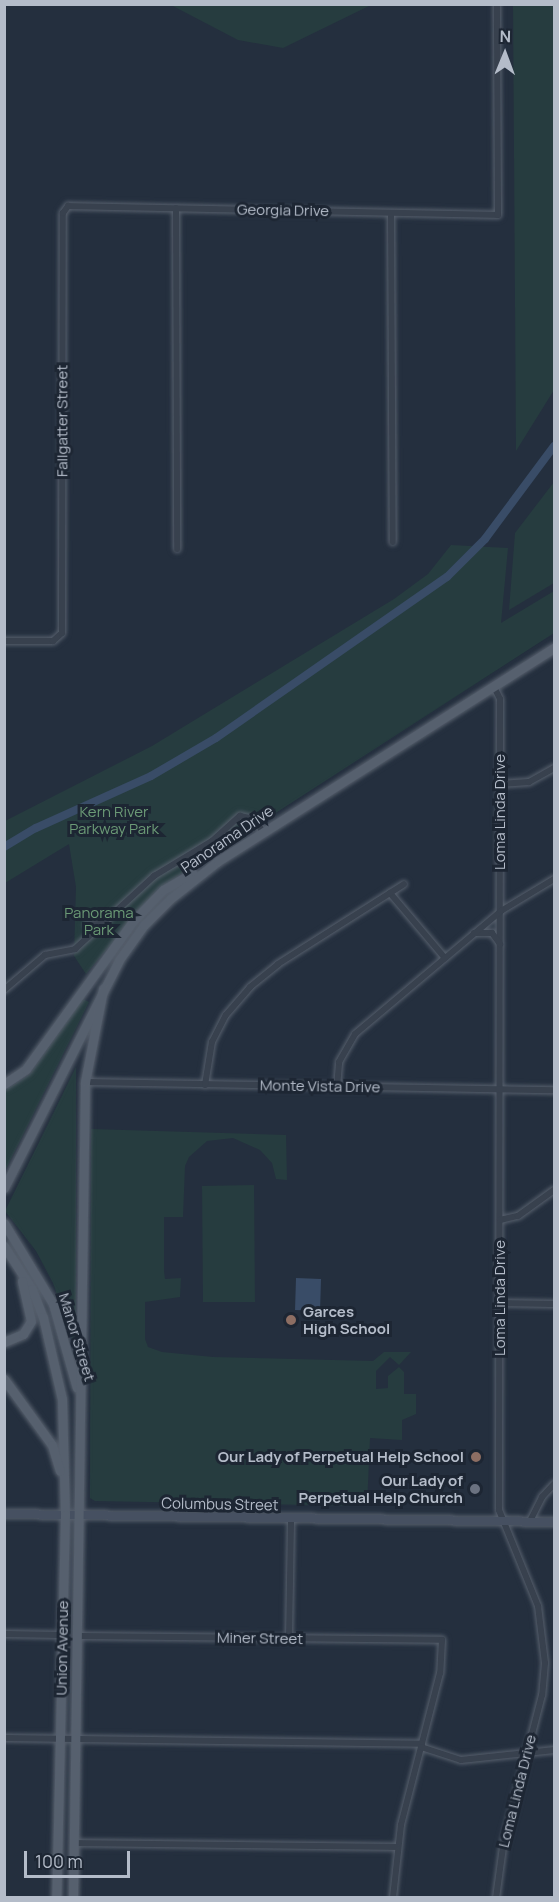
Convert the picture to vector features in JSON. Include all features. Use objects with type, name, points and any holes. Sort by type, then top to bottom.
[{"type":"main road","name":"Panorama Drive","points":[[4,1188],[103,989],[144,925],[170,899],[199,874],[260,834],[555,648]]},
{"type":"main road","points":[[4,1084],[26,1069],[133,921],[156,896],[260,834]]},
{"type":"main road","points":[[79,1399],[86,1082],[103,989]]},
{"type":"main road","name":"Manor Street","points":[[4,1223],[53,1304],[79,1399]]},
{"type":"main road","name":"Manor Street","points":[[4,1246],[15,1261],[43,1317],[62,1399]]},
{"type":"main road","points":[[4,1342],[23,1334],[31,1321],[30,1306],[15,1261]]},
{"type":"main road","points":[[4,1379],[52,1445],[65,1500]]},
{"type":"main road","name":"Union Avenue","points":[[56,1898],[65,1515],[62,1399]]},
{"type":"main road","name":"Union Avenue","points":[[73,1898],[80,1515],[79,1399]]},
{"type":"main road","name":"Columbus Street","points":[[4,1514],[555,1522]]},
{"type":"street","name":"Georgia Drive","points":[[68,206],[498,214],[497,4]]},
{"type":"street","name":"Fallgatter Street","points":[[4,641],[53,642],[60,637],[62,222],[68,206]]},
{"type":"street","points":[[176,208],[177,549]]},
{"type":"street","points":[[391,213],[393,542]]},
{"type":"street","name":"Loma Linda Drive","points":[[494,687],[500,699],[499,1510],[538,1606],[545,1644],[542,1695],[503,1847],[496,1898]]},
{"type":"street","points":[[500,784],[529,782],[555,768]]},
{"type":"street","points":[[4,990],[45,955],[75,949],[154,876],[212,841],[240,816],[254,819],[260,834]]},
{"type":"street","points":[[338,1087],[343,1053],[355,1034],[501,911],[555,879]]},
{"type":"street","points":[[205,1085],[212,1042],[226,1015],[250,987],[278,964],[404,884]]},
{"type":"street","points":[[390,892],[445,958]]},
{"type":"street","points":[[87,925],[101,924]]},
{"type":"street","points":[[474,933],[492,933],[501,945]]},
{"type":"street","name":"Monte Vista Drive","points":[[86,1082],[555,1089]]},
{"type":"street","points":[[500,1220],[518,1216],[555,1190]]},
{"type":"street","points":[[499,1303],[555,1304]]},
{"type":"street","points":[[530,1521],[542,1497],[555,1484]]},
{"type":"street","points":[[289,1638],[291,1518]]},
{"type":"street","points":[[4,1634],[61,1635]]},
{"type":"street","name":"Miner Street","points":[[78,1636],[442,1640],[440,1673],[421,1745]]},
{"type":"street","points":[[4,1738],[421,1745],[461,1760],[527,1750],[555,1750]]},
{"type":"street","points":[[393,1898],[397,1847],[421,1745]]},
{"type":"street","points":[[74,1843],[397,1847]]},
{"type":"green space","points":[[171,5],[371,5],[283,48],[238,40]]},
{"type":"green space","points":[[513,5],[554,5],[554,390],[516,451]]},
{"type":"green space","points":[[554,482],[554,583],[509,610],[515,533]]},
{"type":"green space","name":"Kern River Parkway Park","points":[[451,545],[508,548],[501,623],[554,591],[554,633],[158,889],[86,974],[74,956],[76,887],[69,844],[5,883],[5,821],[152,746],[394,599],[428,574]]},
{"type":"green space","points":[[83,999],[89,1002],[5,1171],[5,1090],[29,1075]]},
{"type":"green space","points":[[76,1067],[76,1345],[74,1345],[53,1283],[36,1251],[5,1211]]},
{"type":"green space","points":[[91,1129],[286,1135],[287,1180],[276,1179],[272,1163],[260,1150],[233,1138],[207,1141],[189,1157],[185,1166],[183,1217],[164,1217],[165,1279],[181,1278],[180,1297],[145,1302],[145,1339],[148,1347],[162,1352],[213,1357],[373,1361],[384,1352],[411,1352],[399,1365],[390,1357],[376,1371],[376,1389],[388,1388],[388,1376],[399,1367],[404,1372],[404,1394],[416,1394],[416,1414],[402,1420],[402,1440],[370,1438],[367,1506],[95,1501],[90,1498]]},
{"type":"green space","points":[[254,1185],[255,1302],[203,1302],[202,1186]]},
{"type":"water","points":[[296,1278],[321,1279],[320,1311],[295,1310]]},
{"type":"waterway","points":[[4,847],[36,828],[151,776],[216,738],[447,577],[485,539],[554,446]]},
{"type":"place","name":"Garces High School","points":[[291,1320]]},
{"type":"place","name":"Our Lady of Perpetual Help School","points":[[476,1457]]},
{"type":"place","name":"Our Lady of Perpetual Help Church","points":[[475,1489]]},
{"type":"park label","name":"Panorama Park","points":[[99,920]]}]
